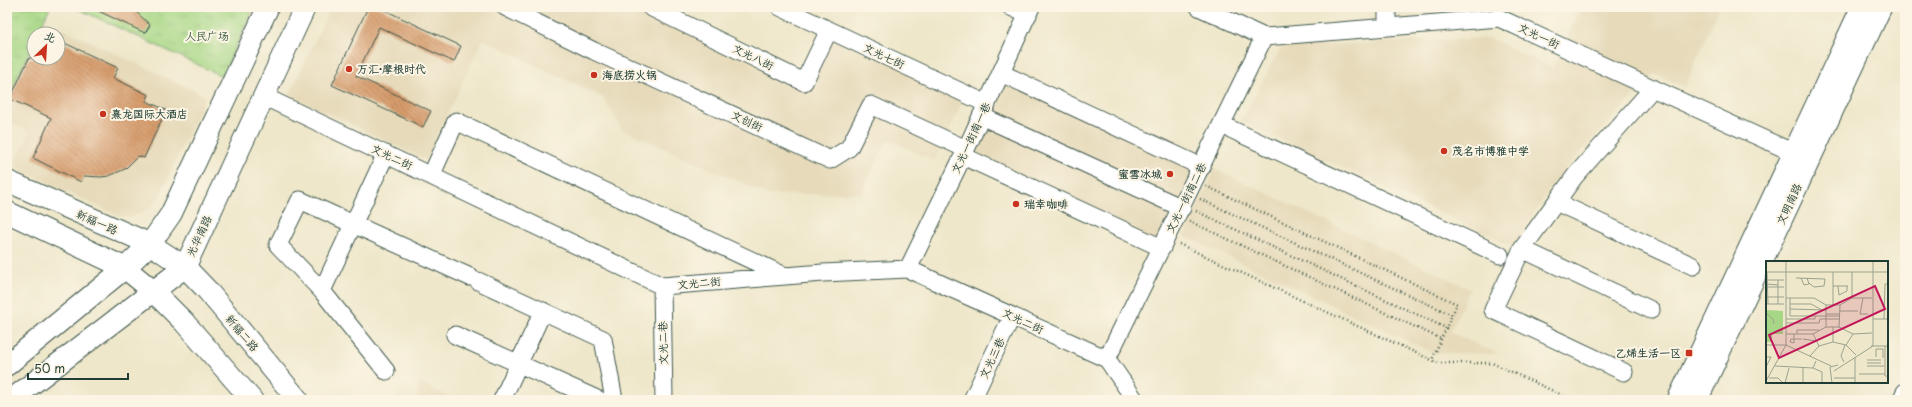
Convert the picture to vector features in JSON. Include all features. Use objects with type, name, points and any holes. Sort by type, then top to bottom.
[{"type":"main road","points":[[7,364],[124,268],[150,244],[171,214],[268,7]]},
{"type":"main road","name":"光华南路","points":[[11,400],[185,267],[305,7]]},
{"type":"main road","name":"文明南路","points":[[1678,400],[1862,7]]},
{"type":"main road","name":"文明南路","points":[[1697,400],[1880,7]]},
{"type":"main road","name":"新福一路","points":[[7,181],[150,244],[185,267]]},
{"type":"main road","points":[[7,212],[124,268],[153,291],[184,322],[252,400]]},
{"type":"main road","name":"新福二路","points":[[185,267],[207,290],[298,400]]},
{"type":"street","name":"文创街","points":[[505,7],[594,51],[830,160],[848,148],[871,105],[964,153]]},
{"type":"street","name":"文光八街","points":[[650,7],[804,82],[829,30]]},
{"type":"street","name":"文光七街","points":[[780,7],[829,30],[984,110],[1188,195]]},
{"type":"street","points":[[1011,7],[1030,11]]},
{"type":"street","name":"文光一街","points":[[1199,7],[1264,37],[1388,27],[1501,12],[1653,88],[1794,153]]},
{"type":"street","points":[[1387,7],[1388,27]]},
{"type":"street","name":"文光一街南一巷","points":[[908,269],[1030,11]]},
{"type":"street","name":"文光一街南二巷","points":[[1107,359],[1168,245],[1188,195],[1264,37]]},
{"type":"street","points":[[1001,73],[1188,195]]},
{"type":"street","points":[[1624,372],[1493,310],[1522,249],[1575,176],[1653,88]]},
{"type":"street","name":"文光二街","points":[[263,96],[662,286],[786,276],[908,269],[1107,359]]},
{"type":"street","points":[[431,176],[456,121],[786,276]]},
{"type":"street","points":[[1222,125],[1500,255]]},
{"type":"street","points":[[964,153],[1168,245]]},
{"type":"street","points":[[322,292],[386,154]]},
{"type":"street","points":[[386,372],[322,292],[278,245],[300,200],[603,339],[614,400]]},
{"type":"street","points":[[1556,202],[1693,266]]},
{"type":"street","points":[[1522,249],[1652,310]]},
{"type":"street","name":"文光二巷","points":[[662,286],[664,400]]},
{"type":"street","points":[[502,400],[543,311]]},
{"type":"street","name":"文光三巷","points":[[972,400],[1012,316]]},
{"type":"street","points":[[455,335],[599,400]]},
{"type":"street","points":[[1107,359],[1135,400]]},
{"type":"street","points":[[1901,400],[1905,392]]},
{"type":"path","points":[[1188,195],[1457,304],[1432,360]]},
{"type":"path","points":[[1188,195],[1452,315]]},
{"type":"path","points":[[1188,195],[1446,328]]},
{"type":"path","points":[[1188,195],[1441,339]]},
{"type":"path","points":[[1168,245],[1438,363],[1492,363],[1573,400]]},
{"type":"shaded area","points":[[331,7],[650,7],[804,82],[829,30],[966,94],[934,161],[888,139],[861,193],[768,195],[622,129],[603,98],[483,39],[426,160],[289,95]]},
{"type":"shaded area","name":"茂名市博雅中学","points":[[1581,7],[1719,7],[1685,87],[1654,74],[1554,181],[1514,247],[1241,121],[1281,47],[1489,38],[1553,68]]},
{"type":"shaded area","points":[[44,20],[57,26],[41,26]]},
{"type":"shaded area","points":[[66,30],[206,96],[159,197],[152,207],[130,218],[117,215],[13,167],[30,132],[7,121],[7,100],[26,59],[26,66],[66,66]]},
{"type":"shaded area","points":[[1001,73],[1202,167],[1162,248],[963,156]]},
{"type":"shaded area","points":[[1215,169],[1470,289],[1450,332],[1498,354],[1434,353],[1184,236]]},
{"type":"shaded area","points":[[419,382],[455,400],[417,400]]},
{"type":"green space","points":[[7,7],[50,7],[41,26],[26,26],[26,59],[7,100]]},
{"type":"green space","name":"人民广场","points":[[74,7],[254,7],[222,76]]},
{"type":"building","points":[[90,7],[131,7],[150,25],[145,33]]},
{"type":"building","name":"万汇·摩根时代","points":[[368,7],[378,7],[461,46],[454,62],[379,27],[356,76],[431,111],[423,127],[332,85]]},
{"type":"building","name":"熹龙国际大酒店","points":[[66,44],[118,68],[113,78],[149,95],[146,101],[166,110],[144,158],[138,156],[125,169],[109,176],[84,176],[81,182],[33,158],[51,118],[10,99],[26,64],[26,66],[66,66]]},
{"type":"place","name":"万汇·摩根时代","points":[[349,69]]},
{"type":"place","name":"海底捞火锅","points":[[594,75]]},
{"type":"place","name":"熹龙国际大酒店","points":[[103,114]]},
{"type":"place","name":"茂名市博雅中学","points":[[1444,151]]},
{"type":"place","name":"蜜雪冰城","points":[[1170,174]]},
{"type":"place","name":"瑞幸咖啡","points":[[1016,204]]},
{"type":"place","name":"乙烯生活一区","points":[[1689,353]]}]
